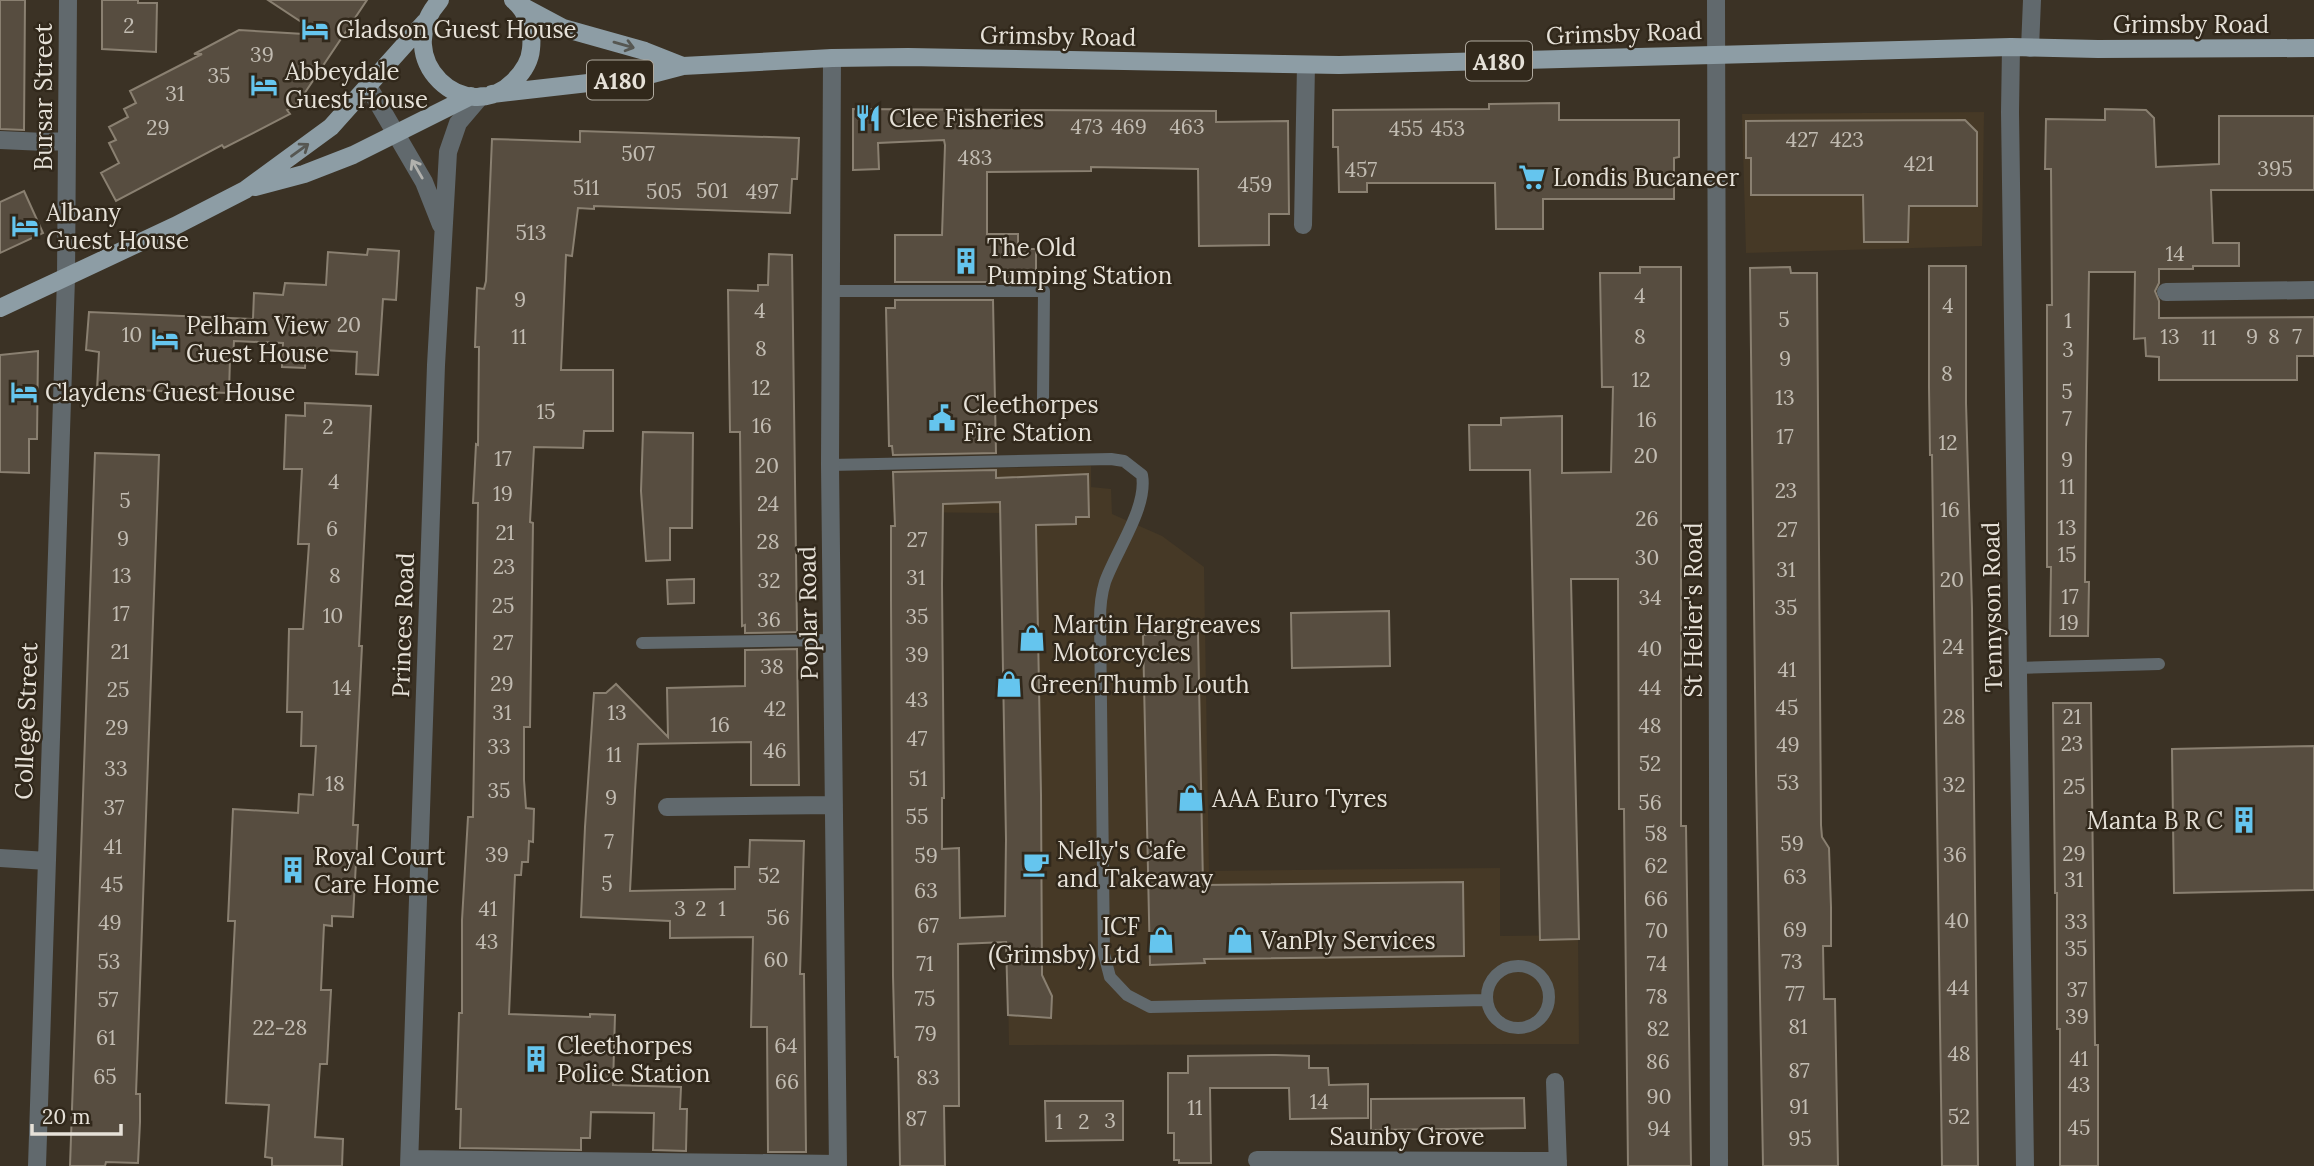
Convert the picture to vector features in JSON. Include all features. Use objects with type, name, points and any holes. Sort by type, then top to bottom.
[{"type":"main road","points":[[0,308],[245,190],[331,127],[425,22],[440,0]]},
{"type":"main road","points":[[245,190],[304,174],[353,155],[396,133],[509,86],[522,73],[530,56],[532,37],[527,18],[515,1]]},
{"type":"main road","name":"Grimsby Road","points":[[515,1],[563,28],[645,51],[683,66]]},
{"type":"main road","points":[[425,22],[422,38],[424,55],[430,70],[441,83],[455,92],[481,96]]},
{"type":"main road","name":"Grimsby Road","points":[[481,96],[641,77],[683,66],[832,58],[908,57],[1306,65],[2011,47],[2098,50],[2314,48]]},
{"type":"street","name":"Bursar Street","points":[[66,278],[68,0]]},
{"type":"street","name":"St Helier's Road","points":[[1716,0],[1719,1166]]},
{"type":"street","points":[[2030,48],[2032,0]]},
{"type":"street","name":"Tennyson Road","points":[[2011,47],[2025,1166]]},
{"type":"street","name":"Poplar Road","points":[[832,58],[830,465],[838,1165]]},
{"type":"street","points":[[1303,225],[1306,65]]},
{"type":"street","points":[[368,86],[424,182],[443,232]]},
{"type":"street","name":"Princes Road","points":[[410,1162],[436,365],[448,152],[458,123],[481,96]]},
{"type":"street","points":[[0,140],[67,141]]},
{"type":"street","name":"College Street","points":[[37,1166],[66,278]]},
{"type":"street","points":[[2166,292],[2314,290]]},
{"type":"street","points":[[667,807],[834,805]]},
{"type":"street","points":[[0,858],[47,861]]},
{"type":"street","name":"Saunby Grove","points":[[1257,1160],[1558,1163],[1555,1082]]},
{"type":"street","points":[[410,1162],[838,1165]]},
{"type":"lane","points":[[831,290],[1044,291],[1043,400]]},
{"type":"lane","points":[[830,465],[1111,459],[1124,461],[1142,475],[1143,496],[1106,580],[1101,598],[1100,620],[1104,954],[1110,976],[1127,995],[1150,1007],[1485,1000]]},
{"type":"lane","points":[[642,643],[833,640]]},
{"type":"lane","points":[[2017,668],[2159,664]]},
{"type":"lane","points":[[1509,965],[1532,967],[1547,983],[1550,1005],[1537,1024],[1515,1029],[1495,1020],[1485,1000],[1491,978],[1509,965]]},
{"type":"shaded area","points":[[1984,112],[1982,246],[1746,253],[1742,114]]},
{"type":"shaded area","points":[[1091,466],[1091,487],[1111,489],[1112,514],[1162,536],[1204,567],[1209,871],[1500,868],[1500,936],[1578,935],[1579,1044],[1009,1045],[1000,518],[1003,517],[1002,513],[893,512],[892,471]]},
{"type":"building","points":[[0,0],[25,0],[24,130],[0,129]]},
{"type":"building","points":[[102,0],[157,3],[156,52],[102,49]]},
{"type":"building","points":[[268,0],[367,0],[298,103],[287,110],[290,114],[224,148],[222,145],[116,201],[101,173],[119,163],[109,143],[116,140],[109,127],[128,117],[124,109],[136,103],[130,91],[202,54],[194,54],[239,30],[321,35]]},
{"type":"building","points":[[1559,103],[1559,120],[1679,120],[1679,157],[1674,158],[1674,199],[1543,199],[1543,229],[1496,229],[1495,183],[1367,183],[1367,192],[1339,192],[1338,147],[1333,147],[1333,110],[1489,109],[1489,104]]},
{"type":"building","points":[[853,109],[1216,111],[1216,122],[1288,121],[1289,214],[1269,214],[1269,245],[1199,246],[1198,169],[1091,167],[1091,171],[987,172],[987,234],[1018,234],[1018,249],[1036,249],[1036,272],[1017,273],[1017,277],[992,277],[992,282],[895,282],[895,235],[942,235],[944,140],[878,143],[879,169],[853,170]]},
{"type":"building","points":[[2105,109],[2146,110],[2154,118],[2156,167],[2219,164],[2219,116],[2314,116],[2314,190],[2211,190],[2213,243],[2239,243],[2239,266],[2159,269],[2159,283],[2155,291],[2159,301],[2159,318],[2314,317],[2314,356],[2297,356],[2297,380],[2159,380],[2159,357],[2146,356],[2145,338],[2134,339],[2135,272],[2089,272],[2085,582],[2089,582],[2088,636],[2050,636],[2051,567],[2047,567],[2047,305],[2052,305],[2051,169],[2045,169],[2046,119],[2105,120]]},
{"type":"building","points":[[1965,120],[1977,132],[1977,206],[1909,206],[1908,242],[1864,242],[1863,195],[1751,195],[1751,158],[1746,158],[1746,121]]},
{"type":"building","points":[[580,131],[799,138],[797,179],[792,179],[790,213],[594,206],[594,209],[578,208],[572,256],[566,255],[561,370],[613,370],[613,431],[584,431],[583,448],[534,447],[530,522],[533,523],[530,727],[524,727],[526,808],[534,809],[533,842],[529,841],[528,862],[522,862],[521,875],[515,875],[509,1014],[590,1017],[590,1014],[615,1015],[613,1085],[681,1087],[680,1109],[687,1109],[686,1151],[653,1150],[654,1113],[591,1112],[590,1138],[581,1138],[581,1150],[460,1148],[461,1109],[456,1109],[459,1013],[462,1013],[462,920],[468,817],[473,817],[478,503],[473,503],[476,444],[478,445],[479,347],[475,347],[477,288],[484,289],[486,281],[492,139],[580,142]]},
{"type":"building","points":[[24,191],[43,233],[0,253],[0,202]]},
{"type":"building","points":[[368,249],[399,251],[396,300],[383,299],[378,375],[356,374],[357,352],[306,349],[305,368],[282,367],[283,343],[234,341],[233,358],[230,358],[229,393],[97,389],[99,352],[86,350],[89,312],[253,319],[254,293],[283,295],[285,283],[326,285],[328,252],[367,255]]},
{"type":"building","points":[[769,254],[792,255],[797,632],[745,633],[745,625],[742,626],[740,432],[730,432],[728,290],[758,291],[758,285],[768,285]]},
{"type":"building","points":[[1929,266],[1966,266],[1978,1166],[1942,1166]]},
{"type":"building","points":[[1640,267],[1681,267],[1681,826],[1686,826],[1691,1166],[1628,1166],[1624,809],[1619,809],[1618,579],[1571,579],[1579,939],[1540,940],[1530,470],[1470,470],[1469,425],[1501,425],[1501,418],[1562,416],[1562,473],[1611,472],[1613,387],[1602,387],[1600,273],[1640,273]]},
{"type":"building","points":[[1790,267],[1791,273],[1817,273],[1821,825],[1822,837],[1829,848],[1831,907],[1831,946],[1823,946],[1824,999],[1835,999],[1838,1166],[1763,1166],[1750,268]]},
{"type":"building","points":[[895,300],[993,300],[996,453],[893,455],[892,446],[889,446],[886,308],[895,308]]},
{"type":"building","points":[[38,351],[37,439],[29,439],[29,473],[0,472],[0,355]]},
{"type":"building","points":[[305,403],[371,406],[359,646],[362,646],[353,825],[358,825],[353,917],[332,916],[332,926],[324,925],[321,990],[331,990],[327,1064],[320,1064],[315,1137],[343,1139],[342,1166],[272,1166],[272,1158],[265,1157],[269,1105],[226,1103],[235,921],[228,921],[233,809],[298,813],[299,794],[313,795],[316,746],[301,746],[302,712],[287,712],[289,629],[303,629],[309,544],[298,544],[302,469],[284,469],[286,415],[305,416]]},
{"type":"building","points":[[643,432],[693,433],[692,528],[670,528],[670,560],[646,561],[641,491]]},
{"type":"building","points":[[95,453],[159,455],[136,1094],[140,1094],[140,1122],[138,1163],[106,1162],[105,1166],[70,1166]]},
{"type":"building","points":[[996,470],[996,478],[1088,474],[1089,517],[1076,517],[1076,524],[1036,525],[1042,975],[1052,996],[1051,1018],[1008,1015],[1006,942],[958,944],[959,1106],[944,1106],[945,1166],[900,1166],[893,976],[893,472]],"holes":[[[1000,502],[1005,916],[960,918],[959,848],[942,849],[943,504]]]},
{"type":"building","points":[[694,579],[694,603],[668,604],[667,580]]},
{"type":"building","points":[[1389,611],[1390,666],[1292,668],[1291,613]]},
{"type":"building","points":[[1198,633],[1203,885],[1463,882],[1464,956],[1204,959],[1205,963],[1150,965],[1143,635]]},
{"type":"building","points":[[797,649],[799,785],[751,785],[751,742],[638,744],[635,791],[630,891],[735,889],[735,867],[749,867],[750,840],[804,841],[800,974],[804,974],[806,1152],[768,1152],[767,1027],[751,1027],[753,937],[670,938],[670,921],[581,917],[585,827],[594,693],[606,693],[616,684],[668,737],[667,688],[745,686],[745,650]]},
{"type":"building","points":[[2053,703],[2091,703],[2098,1166],[2060,1166]]},
{"type":"building","name":"Manta B R C","points":[[2314,746],[2314,890],[2174,893],[2172,749]]},
{"type":"building","points":[[1188,1056],[1309,1056],[1309,1068],[1328,1068],[1329,1085],[1368,1084],[1368,1118],[1290,1119],[1289,1088],[1210,1088],[1211,1163],[1179,1163],[1179,1160],[1174,1160],[1174,1133],[1168,1133],[1168,1073],[1188,1073]]},
{"type":"building","points":[[1524,1098],[1525,1128],[1371,1130],[1371,1099]]},
{"type":"building","points":[[1045,1101],[1123,1101],[1123,1140],[1046,1141]]},
{"type":"place","name":"Gladson Guest House","points":[[315,29]]},
{"type":"place","name":"Abbeydale Guest House","points":[[264,85]]},
{"type":"place","name":"Clee Fisheries","points":[[868,118]]},
{"type":"place","name":"Londis Bucaneer","points":[[1532,177]]},
{"type":"place","name":"Albany Guest House","points":[[25,226]]},
{"type":"place","name":"The Old Pumping Station","points":[[966,261]]},
{"type":"place","name":"Pelham View Guest House","points":[[165,339]]},
{"type":"place","name":"Claydens Guest House","points":[[24,392]]},
{"type":"place","name":"Cleethorpes Fire Station","points":[[942,418]]},
{"type":"place","name":"Martin Hargreaves Motorcycles","points":[[1032,638]]},
{"type":"place","name":"GreenThumb Louth","points":[[1009,684]]},
{"type":"place","name":"AAA Euro Tyres","points":[[1191,798]]},
{"type":"place","name":"Manta B R C","points":[[2244,820]]},
{"type":"place","name":"Nelly's Cafe and Takeaway","points":[[1036,864]]},
{"type":"place","name":"Royal Court Care Home","points":[[293,870]]},
{"type":"place","name":"ICF (Grimsby) Ltd","points":[[1161,940]]},
{"type":"place","name":"VanPly Services","points":[[1240,940]]},
{"type":"place","name":"Cleethorpes Police Station","points":[[536,1059]]}]
